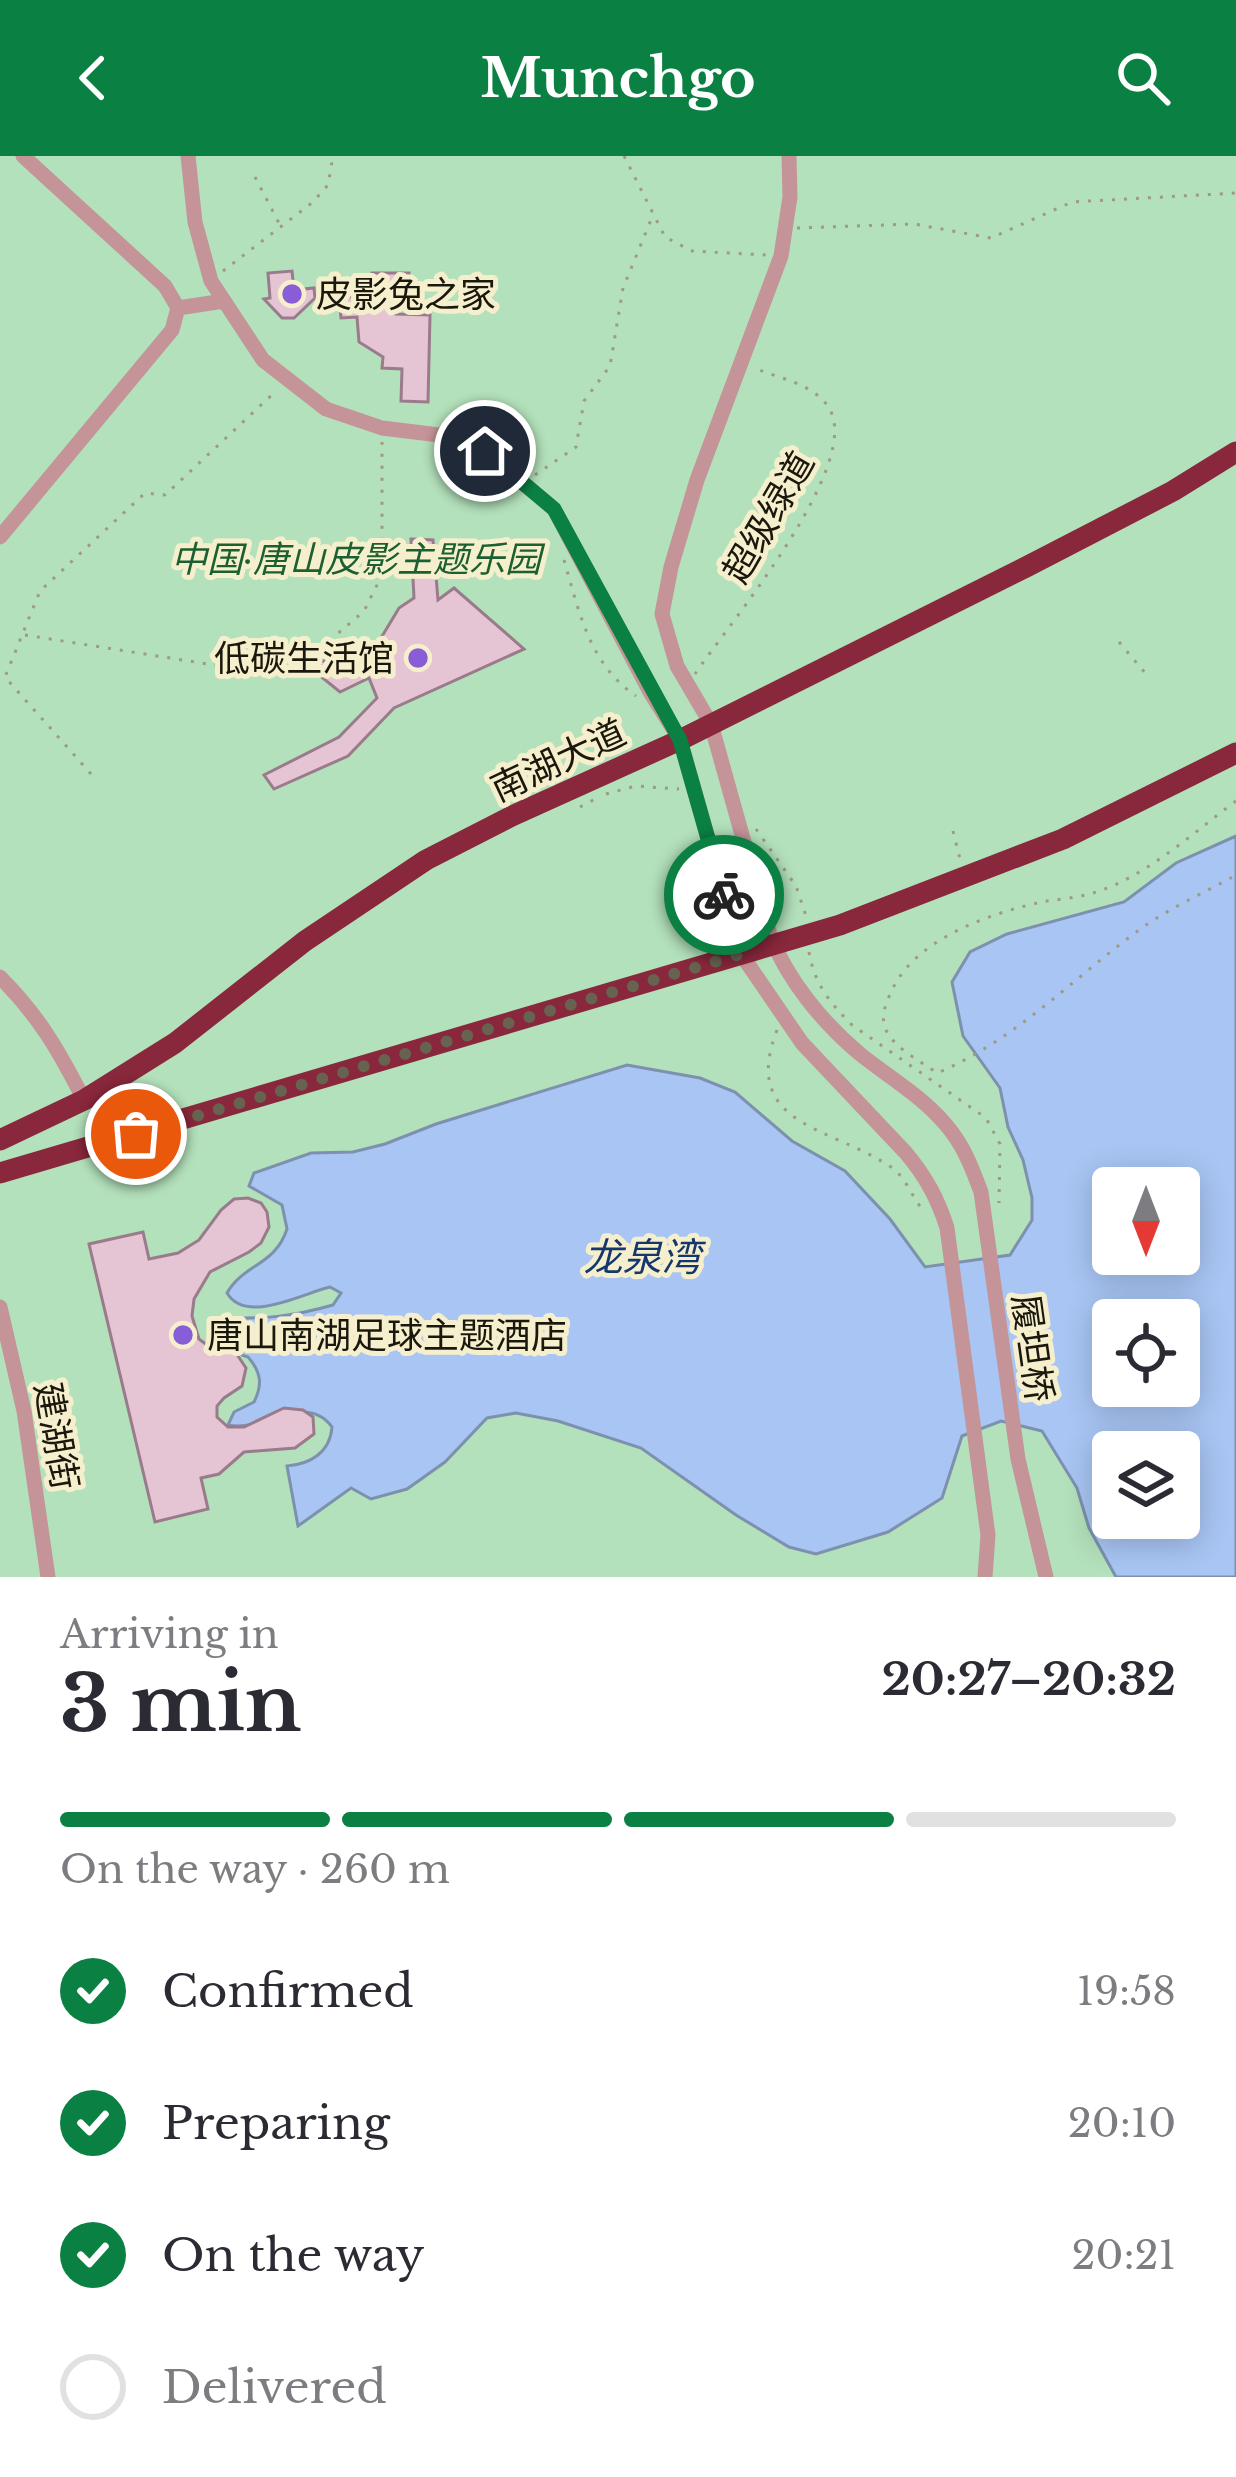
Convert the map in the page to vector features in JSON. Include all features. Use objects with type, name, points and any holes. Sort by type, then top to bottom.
[{"type":"highway","name":"南湖大道","points":[[0,1140],[84,1100],[176,1043],[305,941],[425,860],[680,740],[1028,566],[1236,452]]},
{"type":"highway","points":[[0,1173],[774,946],[1063,839],[1236,753]]},
{"type":"street","points":[[0,536],[172,330],[178,308],[165,286],[23,156]]},
{"type":"street","name":"履坦桥","points":[[188,156],[195,222],[211,281],[263,360],[326,409],[382,428],[439,435],[485,451],[554,509],[680,740],[741,954],[802,1043],[922,1172],[939,1203],[988,1535],[985,1577]]},
{"type":"street","name":"履坦桥","points":[[789,156],[787,229],[781,256],[697,480],[662,614],[677,666],[711,724],[774,946],[836,1033],[922,1100],[962,1145],[981,1192],[1018,1459],[1046,1577]]},
{"type":"street","points":[[178,308],[224,301]]},
{"type":"street","points":[[0,976],[50,1034],[84,1100]]},
{"type":"street","name":"建湖街","points":[[0,1307],[23,1411],[48,1577]]},
{"type":"path","points":[[211,281],[328,185],[333,156]]},
{"type":"path","points":[[624,156],[665,237],[692,251],[781,256]]},
{"type":"path","points":[[255,177],[281,226]]},
{"type":"path","points":[[787,229],[914,224],[992,238],[1072,202],[1236,193]]},
{"type":"path","points":[[526,482],[576,447],[584,401],[610,366],[623,288],[653,215]]},
{"type":"path","name":"超级绿道","points":[[696,672],[775,568],[830,463],[836,441],[836,422],[814,391],[749,367]]},
{"type":"path","points":[[91,774],[5,677],[40,591],[145,493],[165,495],[286,382]]},
{"type":"path","points":[[22,635],[233,668],[321,648],[364,611],[382,575],[382,428]]},
{"type":"path","points":[[562,555],[589,641],[604,668],[643,700]]},
{"type":"path","points":[[1119,642],[1146,674]]},
{"type":"path","points":[[580,807],[636,786],[687,791]]},
{"type":"path","points":[[1236,801],[1139,870],[1097,892],[1037,903],[983,920],[920,952],[887,999],[885,1029],[937,1073],[958,1065],[1030,1019],[1137,932],[1236,875]]},
{"type":"path","points":[[754,827],[796,886],[808,922]]},
{"type":"path","points":[[953,831],[965,878]]},
{"type":"path","points":[[804,976],[809,940]]},
{"type":"path","points":[[782,1016],[765,1060],[774,1100],[794,1117],[892,1168],[920,1208],[934,1218]]},
{"type":"green space","name":"中国·唐山皮影主题乐园","points":[[0,156],[1236,156],[1236,1577],[0,1577]]},
{"type":"water","name":"龙泉湾","points":[[1236,836],[1236,1577],[1116,1577],[1095,1539],[1200,1539],[1200,1431],[1092,1431],[1092,1533],[1077,1488],[1042,1431],[1001,1421],[962,1436],[942,1498],[888,1532],[816,1554],[789,1547],[736,1515],[641,1448],[558,1421],[516,1413],[487,1418],[445,1462],[407,1489],[371,1499],[351,1488],[298,1526],[287,1466],[317,1456],[332,1427],[309,1413],[228,1425],[234,1412],[254,1402],[259,1378],[248,1357],[213,1341],[220,1318],[304,1312],[333,1305],[341,1293],[330,1287],[261,1307],[236,1302],[227,1293],[275,1251],[287,1229],[282,1205],[249,1186],[254,1173],[311,1153],[353,1152],[385,1144],[627,1065],[700,1078],[735,1092],[792,1141],[845,1171],[890,1219],[925,1267],[1010,1255],[1032,1220],[1032,1198],[1000,1088],[963,1036],[952,982],[970,952],[1007,934],[1124,902],[1176,863]]},
{"type":"building","name":"皮影兔之家","points":[[292,271],[294,290],[314,288],[315,298],[294,318],[282,318],[264,299],[270,298],[268,273]]},
{"type":"building","points":[[372,273],[409,273],[409,286],[396,286],[396,314],[430,315],[428,402],[401,401],[402,369],[382,368],[383,357],[359,342],[357,317],[341,318],[340,307],[357,289],[372,289]]},
{"type":"building","name":"低碳生活馆","points":[[411,539],[433,540],[438,600],[454,588],[524,649],[394,708],[348,756],[274,789],[264,775],[339,737],[377,698],[369,678],[340,692],[308,666],[378,643],[399,608],[414,598]]},
{"type":"building","points":[[234,1199],[261,1203],[269,1227],[261,1243],[210,1272],[194,1299],[192,1316],[199,1339],[211,1348],[236,1353],[246,1368],[242,1386],[217,1406],[217,1417],[228,1427],[244,1427],[284,1408],[303,1410],[313,1417],[314,1434],[295,1448],[244,1452],[219,1474],[201,1478],[208,1509],[155,1522],[89,1244],[143,1232],[149,1259],[178,1253],[199,1240]]},
{"type":"way so far","points":[[136,1134],[741,954],[724,895]]},
{"type":"place","name":"皮影兔之家","points":[[292,294]]},
{"type":"place","name":"低碳生活馆","points":[[418,658]]},
{"type":"place","name":"唐山南湖足球主题酒店","points":[[183,1335]]},
{"type":"route","points":[[485,451],[554,509],[680,740],[724,895]]}]
